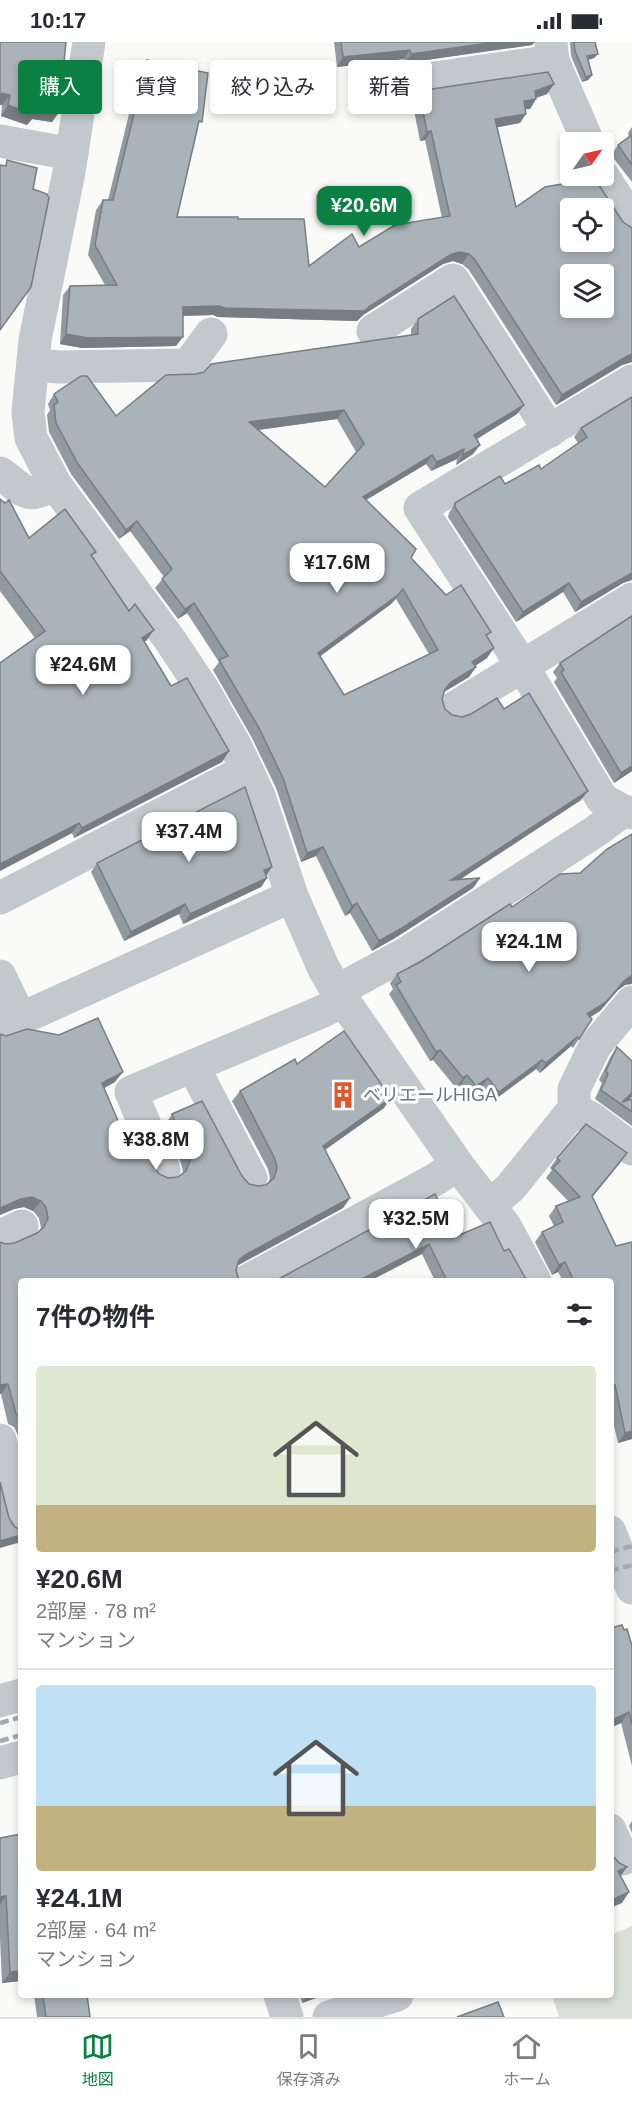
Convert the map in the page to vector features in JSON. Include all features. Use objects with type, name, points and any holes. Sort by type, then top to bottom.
[{"type":"street","points":[[89,42],[72,154],[35,340],[28,412],[31,438],[55,484],[170,640],[204,691],[259,796],[292,896],[324,969],[340,996],[457,1164],[505,1226],[533,1278]]},
{"type":"street","points":[[432,76],[552,51],[584,132]]},
{"type":"street","points":[[0,141],[72,154]]},
{"type":"street","points":[[609,186],[632,221]]},
{"type":"street","points":[[373,331],[453,280],[550,431]]},
{"type":"street","points":[[33,364],[59,368],[188,365],[210,334]]},
{"type":"street","points":[[628,812],[602,799],[523,667],[420,508],[632,381]]},
{"type":"street","points":[[0,473],[28,493],[39,493],[55,484]]},
{"type":"street","points":[[454,708],[632,599]]},
{"type":"street","points":[[0,898],[247,770]]},
{"type":"street","points":[[164,1170],[131,1092],[321,1012],[340,996],[628,812]]},
{"type":"street","points":[[0,976],[10,1023],[292,896]]},
{"type":"street","points":[[490,1205],[510,1188],[574,1109],[574,1089],[595,1046],[632,1002]]},
{"type":"street","points":[[193,1066],[250,1178]]},
{"type":"street","points":[[574,1109],[594,1120],[632,1149]]},
{"type":"street","points":[[253,1278],[436,1179],[457,1164]]},
{"type":"street","points":[[1,1452],[18,1512]]},
{"type":"street","points":[[614,1524],[632,1519]]},
{"type":"street","points":[[614,1546],[626,1588]]},
{"type":"street","points":[[0,1701],[18,1696]]},
{"type":"street","points":[[0,1763],[18,1758]]},
{"type":"street","points":[[329,2017],[388,1998]]},
{"type":"shaded area","points":[[632,1926],[632,2017],[559,2017],[553,1998],[614,1998],[614,1934]]},
{"type":"building","points":[[0,42],[66,42],[64,60],[18,60],[18,109],[8,105],[10,95],[0,93]]},
{"type":"building","points":[[341,42],[496,42],[411,54],[410,50],[343,57]]},
{"type":"building","points":[[574,42],[595,42],[598,54],[587,56],[592,75],[586,77],[575,51]]},
{"type":"building","points":[[198,71],[208,73],[202,122],[199,121],[177,217],[304,219],[309,266],[352,234],[359,247],[395,225],[450,216],[431,131],[427,132],[423,114],[432,114],[432,89],[548,72],[554,84],[535,91],[536,99],[524,101],[526,114],[495,119],[516,207],[545,187],[560,184],[600,186],[607,198],[560,198],[560,252],[614,252],[614,208],[623,222],[632,228],[632,355],[562,395],[475,260],[469,254],[459,252],[450,255],[364,311],[183,307],[183,337],[88,338],[66,334],[70,286],[117,285],[95,245],[103,200],[113,200],[134,114],[198,114]]},
{"type":"building","points":[[632,135],[632,165],[618,145]]},
{"type":"building","points":[[7,160],[37,168],[33,189],[47,194],[49,198],[31,287],[0,330],[0,165],[6,166]]},
{"type":"building","points":[[454,296],[524,405],[474,435],[480,445],[463,455],[464,449],[437,462],[432,455],[363,497],[416,549],[411,558],[446,595],[461,585],[491,632],[486,635],[494,648],[472,662],[476,667],[451,682],[445,689],[442,699],[445,709],[452,715],[462,717],[497,698],[504,709],[529,693],[588,791],[451,880],[480,878],[379,941],[357,903],[352,906],[323,847],[307,853],[283,778],[259,728],[219,660],[228,656],[194,603],[185,609],[162,579],[172,569],[137,521],[126,530],[78,464],[56,423],[54,405],[58,402],[54,394],[81,376],[87,376],[116,416],[166,375],[196,374],[204,372],[211,364],[418,334],[418,319]],"holes":[[[344,410],[364,444],[325,487],[249,422]],[[403,589],[438,650],[344,695],[318,653]]]},
{"type":"building","points":[[632,397],[632,573],[581,602],[569,583],[523,612],[455,507],[455,503],[500,476],[505,484],[539,465],[541,469],[587,437],[581,428]]},
{"type":"building","points":[[0,499],[5,503],[9,500],[29,538],[65,509],[96,552],[91,555],[129,611],[135,604],[154,630],[142,638],[171,686],[187,678],[229,751],[82,828],[79,823],[0,864],[0,663],[45,631],[0,571]]},
{"type":"building","points":[[632,616],[632,766],[621,773],[561,672],[564,670],[560,663]]},
{"type":"building","points":[[245,787],[272,867],[264,870],[267,878],[190,914],[185,904],[131,932],[97,863]]},
{"type":"building","points":[[632,834],[632,975],[606,1002],[587,1014],[592,1019],[579,1039],[577,1037],[546,1063],[542,1060],[499,1092],[488,1078],[476,1086],[467,1075],[463,1078],[440,1050],[436,1052],[396,985],[401,982],[397,974],[422,961],[510,904],[512,907],[560,874],[580,873],[607,849]]},
{"type":"building","points":[[98,1018],[123,1072],[102,1083],[124,1135],[138,1129],[154,1167],[159,1174],[168,1178],[178,1177],[186,1171],[190,1161],[189,1153],[172,1114],[202,1101],[242,1176],[249,1184],[266,1185],[274,1178],[277,1168],[275,1159],[240,1091],[295,1059],[297,1064],[344,1031],[391,1098],[323,1146],[350,1198],[245,1255],[239,1260],[236,1270],[238,1278],[18,1278],[18,1415],[8,1384],[0,1385],[0,1242],[15,1243],[37,1233],[44,1227],[48,1218],[46,1207],[41,1201],[32,1197],[0,1208],[0,1034],[6,1036],[27,1029],[59,1035]]},
{"type":"building","points":[[617,1047],[632,1061],[632,1093],[622,1102],[632,1099],[632,1112],[601,1090],[608,1074],[606,1071]]},
{"type":"building","points":[[586,1124],[627,1153],[592,1196],[616,1246],[632,1242],[632,1431],[625,1433],[614,1385],[614,1278],[573,1278],[565,1262],[559,1265],[542,1232],[563,1222],[556,1206],[580,1197],[553,1168],[560,1161],[557,1158]]},
{"type":"building","points":[[435,1194],[457,1236],[490,1222],[504,1251],[509,1249],[525,1278],[446,1278],[429,1244],[364,1278],[281,1278]]},
{"type":"building","points":[[0,1482],[9,1518],[18,1529],[18,1536],[0,1541]]},
{"type":"building","points":[[622,1625],[624,1630],[627,1629],[632,1646],[632,1725],[629,1712],[614,1719],[614,1627]]},
{"type":"building","points":[[18,1835],[18,1971],[10,1972],[6,1896],[0,1897],[0,1838]]},
{"type":"building","points":[[614,1857],[627,1867],[618,1871],[629,1892],[614,1899]]},
{"type":"building","points":[[43,1998],[87,1998],[90,2017],[46,2017]]},
{"type":"building","points":[[498,2002],[504,2017],[457,2017]]},
{"type":"railway","points":[[614,1551],[632,1546]]},
{"type":"railway","points":[[614,1570],[632,1565]]},
{"type":"railway","points":[[0,1723],[18,1718]]},
{"type":"railway","points":[[0,1741],[18,1736]]},
{"type":"place","name":"ベリエールHIGA","points":[[343,1095]]}]
